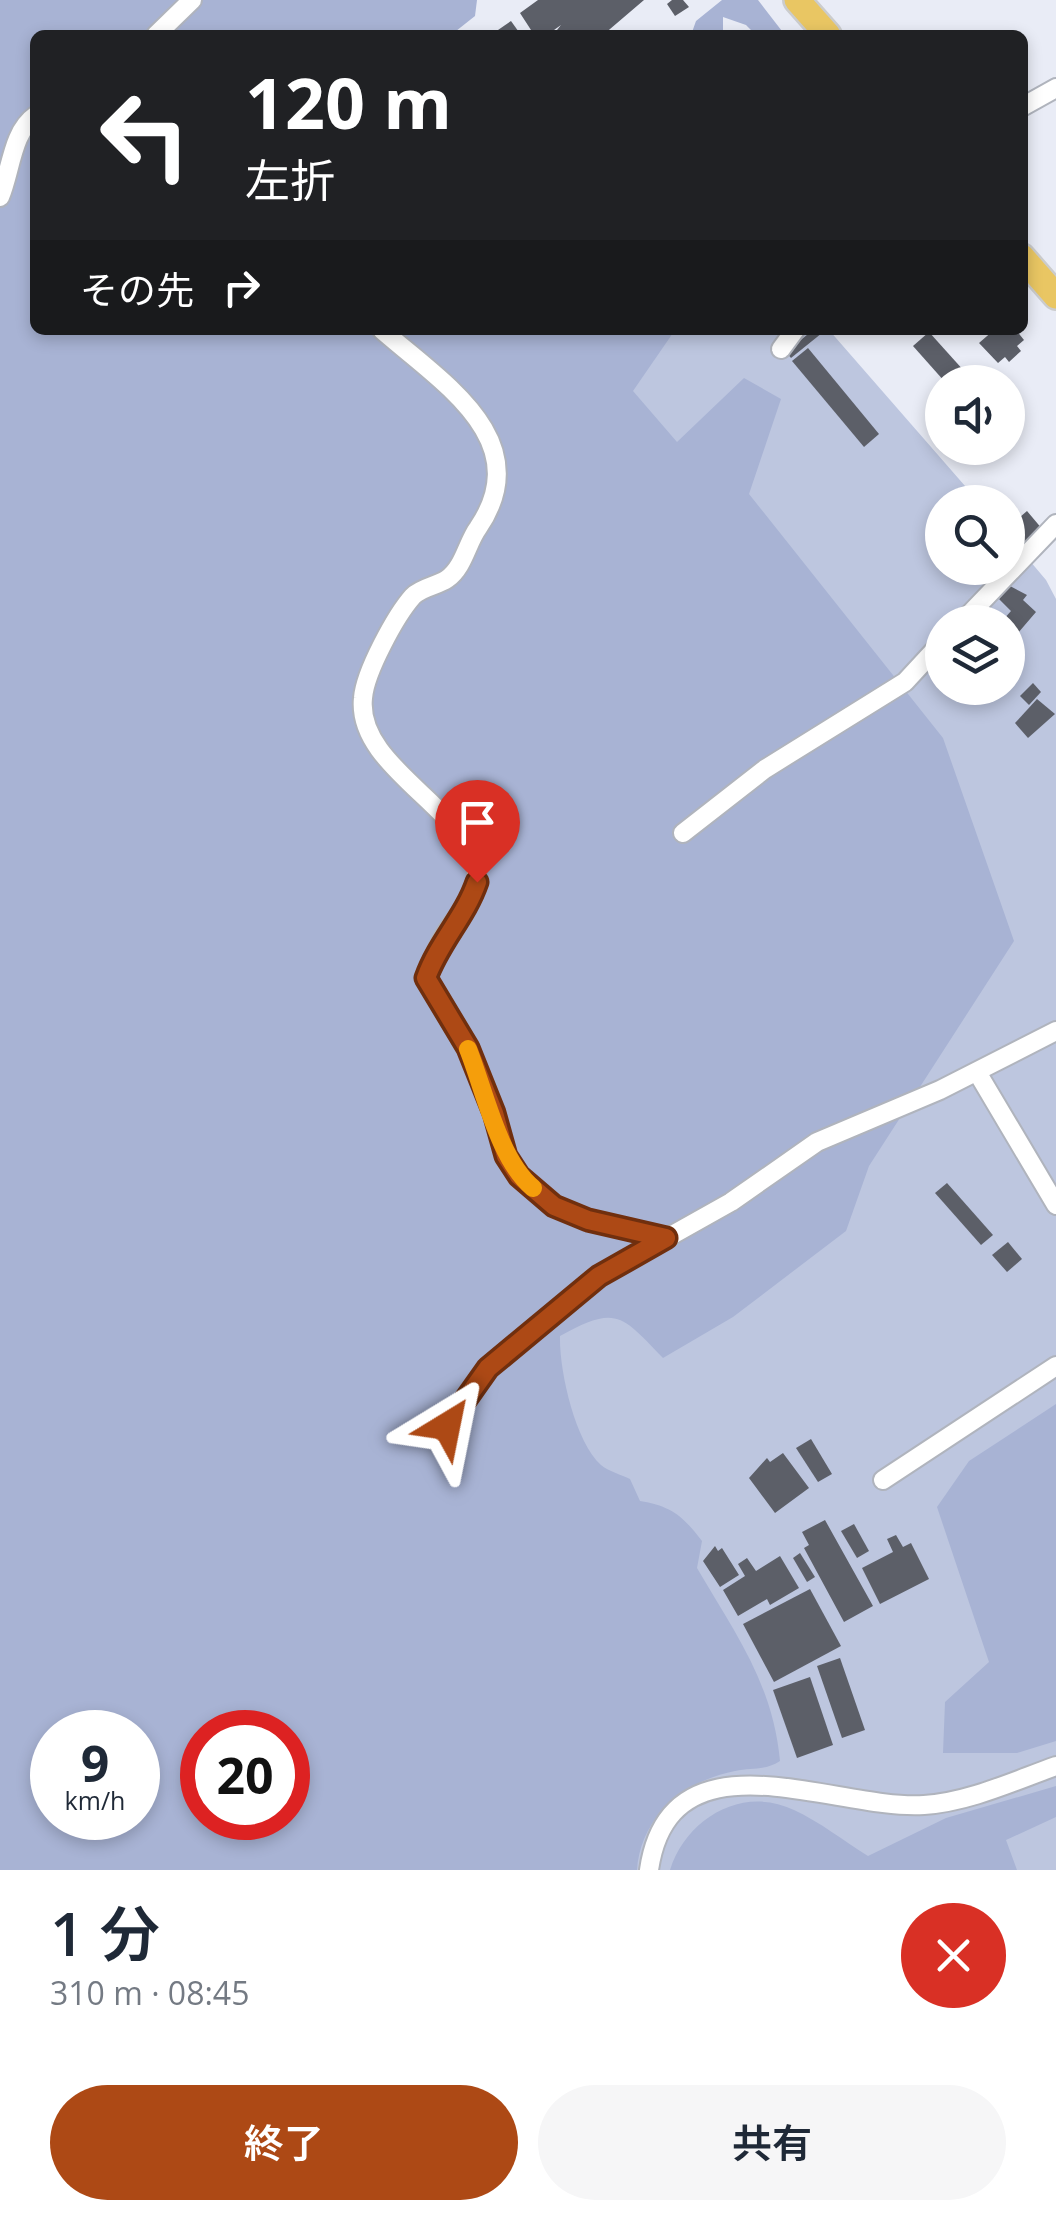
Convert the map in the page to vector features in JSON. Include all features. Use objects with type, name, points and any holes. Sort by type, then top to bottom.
[{"type":"highway","points":[[797,0],[824,30]]},
{"type":"highway","points":[[1028,264],[1056,296]]},
{"type":"street","points":[[177,26],[192,0]]},
{"type":"street","points":[[1028,104],[1056,88]]},
{"type":"street","points":[[0,197],[13,167],[19,130],[30,120]]},
{"type":"street","points":[[388,335],[482,418],[498,491],[491,511],[449,578],[414,596],[378,652],[362,699],[372,733],[391,766],[455,826],[471,853],[477,882],[468,908],[450,928],[426,978],[468,1048],[506,1156],[519,1176],[554,1206],[588,1220],[666,1238]]},
{"type":"street","points":[[781,350],[791,335]]},
{"type":"street","points":[[980,605],[1052,535]]},
{"type":"street","points":[[683,833],[765,769],[905,682],[925,660]]},
{"type":"street","points":[[447,1426],[488,1368],[599,1276],[731,1202],[817,1142],[977,1072],[1056,1031]]},
{"type":"street","points":[[977,1072],[1056,1206]]},
{"type":"street","points":[[883,1480],[1056,1366]]},
{"type":"street","points":[[649,1870],[652,1846],[665,1826],[691,1801],[722,1786],[771,1784],[878,1804],[924,1805],[958,1799],[1056,1766]]},
{"type":"shaded area","points":[[0,0],[30,30],[30,335],[833,335],[925,440],[925,465],[947,465],[964,485],[925,485],[925,585],[1025,585],[1025,555],[1056,599],[1056,1870],[0,1870]]},
{"type":"shaded area","points":[[0,0],[477,0],[475,16],[457,30],[30,30],[30,335],[672,335],[633,391],[677,442],[744,378],[781,399],[749,494],[943,738],[1014,941],[869,1166],[846,1231],[733,1317],[663,1358],[637,1332],[617,1319],[594,1320],[560,1336],[570,1405],[583,1440],[604,1467],[630,1479],[640,1501],[676,1513],[702,1541],[697,1568],[750,1660],[776,1733],[780,1761],[764,1768],[716,1776],[683,1792],[656,1818],[640,1851],[637,1870],[0,1870]]},
{"type":"shaded area","points":[[722,0],[758,0],[781,30],[751,30],[723,17],[723,30],[693,30],[696,21]]},
{"type":"shaded area","points":[[1056,1404],[1056,1741],[1017,1753],[943,1753],[945,1702],[989,1662],[937,1507],[969,1461]]},
{"type":"shaded area","points":[[1056,1786],[1056,1817],[1006,1840],[1017,1870],[670,1870],[689,1836],[703,1822],[736,1805],[774,1803],[794,1810],[868,1856],[946,1818]]},
{"type":"building","points":[[538,0],[644,0],[609,30],[557,30],[561,25],[554,30],[531,30],[520,13]]},
{"type":"building","points":[[683,0],[689,7],[675,16],[667,4]]},
{"type":"building","points":[[511,21],[517,30],[498,30]]},
{"type":"building","points":[[807,335],[820,335],[791,358],[786,352]]},
{"type":"building","points":[[926,335],[932,335],[959,365],[930,365],[913,346]]},
{"type":"building","points":[[988,335],[1020,335],[1024,340],[1017,346],[1021,351],[1009,362],[1005,357],[998,363],[979,343]]},
{"type":"building","points":[[808,348],[879,434],[864,447],[792,361]]},
{"type":"building","points":[[1025,513],[1043,530],[1025,546]]},
{"type":"building","points":[[1010,586],[1027,595],[1023,600],[1036,612],[1025,625],[1025,605],[1005,605],[999,599]]},
{"type":"building","points":[[1033,683],[1041,692],[1029,705],[1025,691]]},
{"type":"building","points":[[1037,699],[1055,714],[1028,738],[1015,723]]},
{"type":"building","points":[[947,1183],[993,1235],[981,1245],[935,1193]]},
{"type":"building","points":[[1008,1242],[1022,1259],[1007,1272],[992,1255]]},
{"type":"building","points":[[811,1439],[832,1474],[818,1482],[796,1448]]},
{"type":"building","points":[[783,1453],[809,1488],[775,1513],[749,1478],[767,1458],[770,1462]]},
{"type":"building","points":[[825,1520],[873,1606],[844,1622],[804,1548],[809,1545],[802,1532]]},
{"type":"building","points":[[854,1524],[869,1551],[857,1558],[841,1531]]},
{"type":"building","points":[[896,1535],[903,1547],[911,1543],[929,1579],[880,1604],[862,1568],[893,1552],[887,1539]]},
{"type":"building","points":[[715,1546],[718,1551],[722,1548],[739,1575],[720,1587],[703,1561]]},
{"type":"building","points":[[800,1553],[815,1577],[807,1582],[793,1558]]},
{"type":"building","points":[[780,1556],[799,1588],[770,1605],[767,1599],[738,1616],[723,1590],[745,1576],[738,1564],[747,1558],[756,1571]]},
{"type":"building","points":[[810,1589],[841,1646],[774,1682],[743,1624]]},
{"type":"building","points":[[840,1658],[865,1730],[842,1738],[817,1666]]},
{"type":"building","points":[[810,1677],[833,1745],[797,1758],[773,1690]]},
{"type":"slow traffic","points":[[468,1049],[494,1113],[506,1156],[533,1188]]},
{"type":"route","points":[[447,1426],[488,1368],[599,1276],[666,1238],[588,1220],[554,1206],[519,1176],[506,1156],[468,1048],[426,978],[436,951],[468,908],[477,882]]}]
